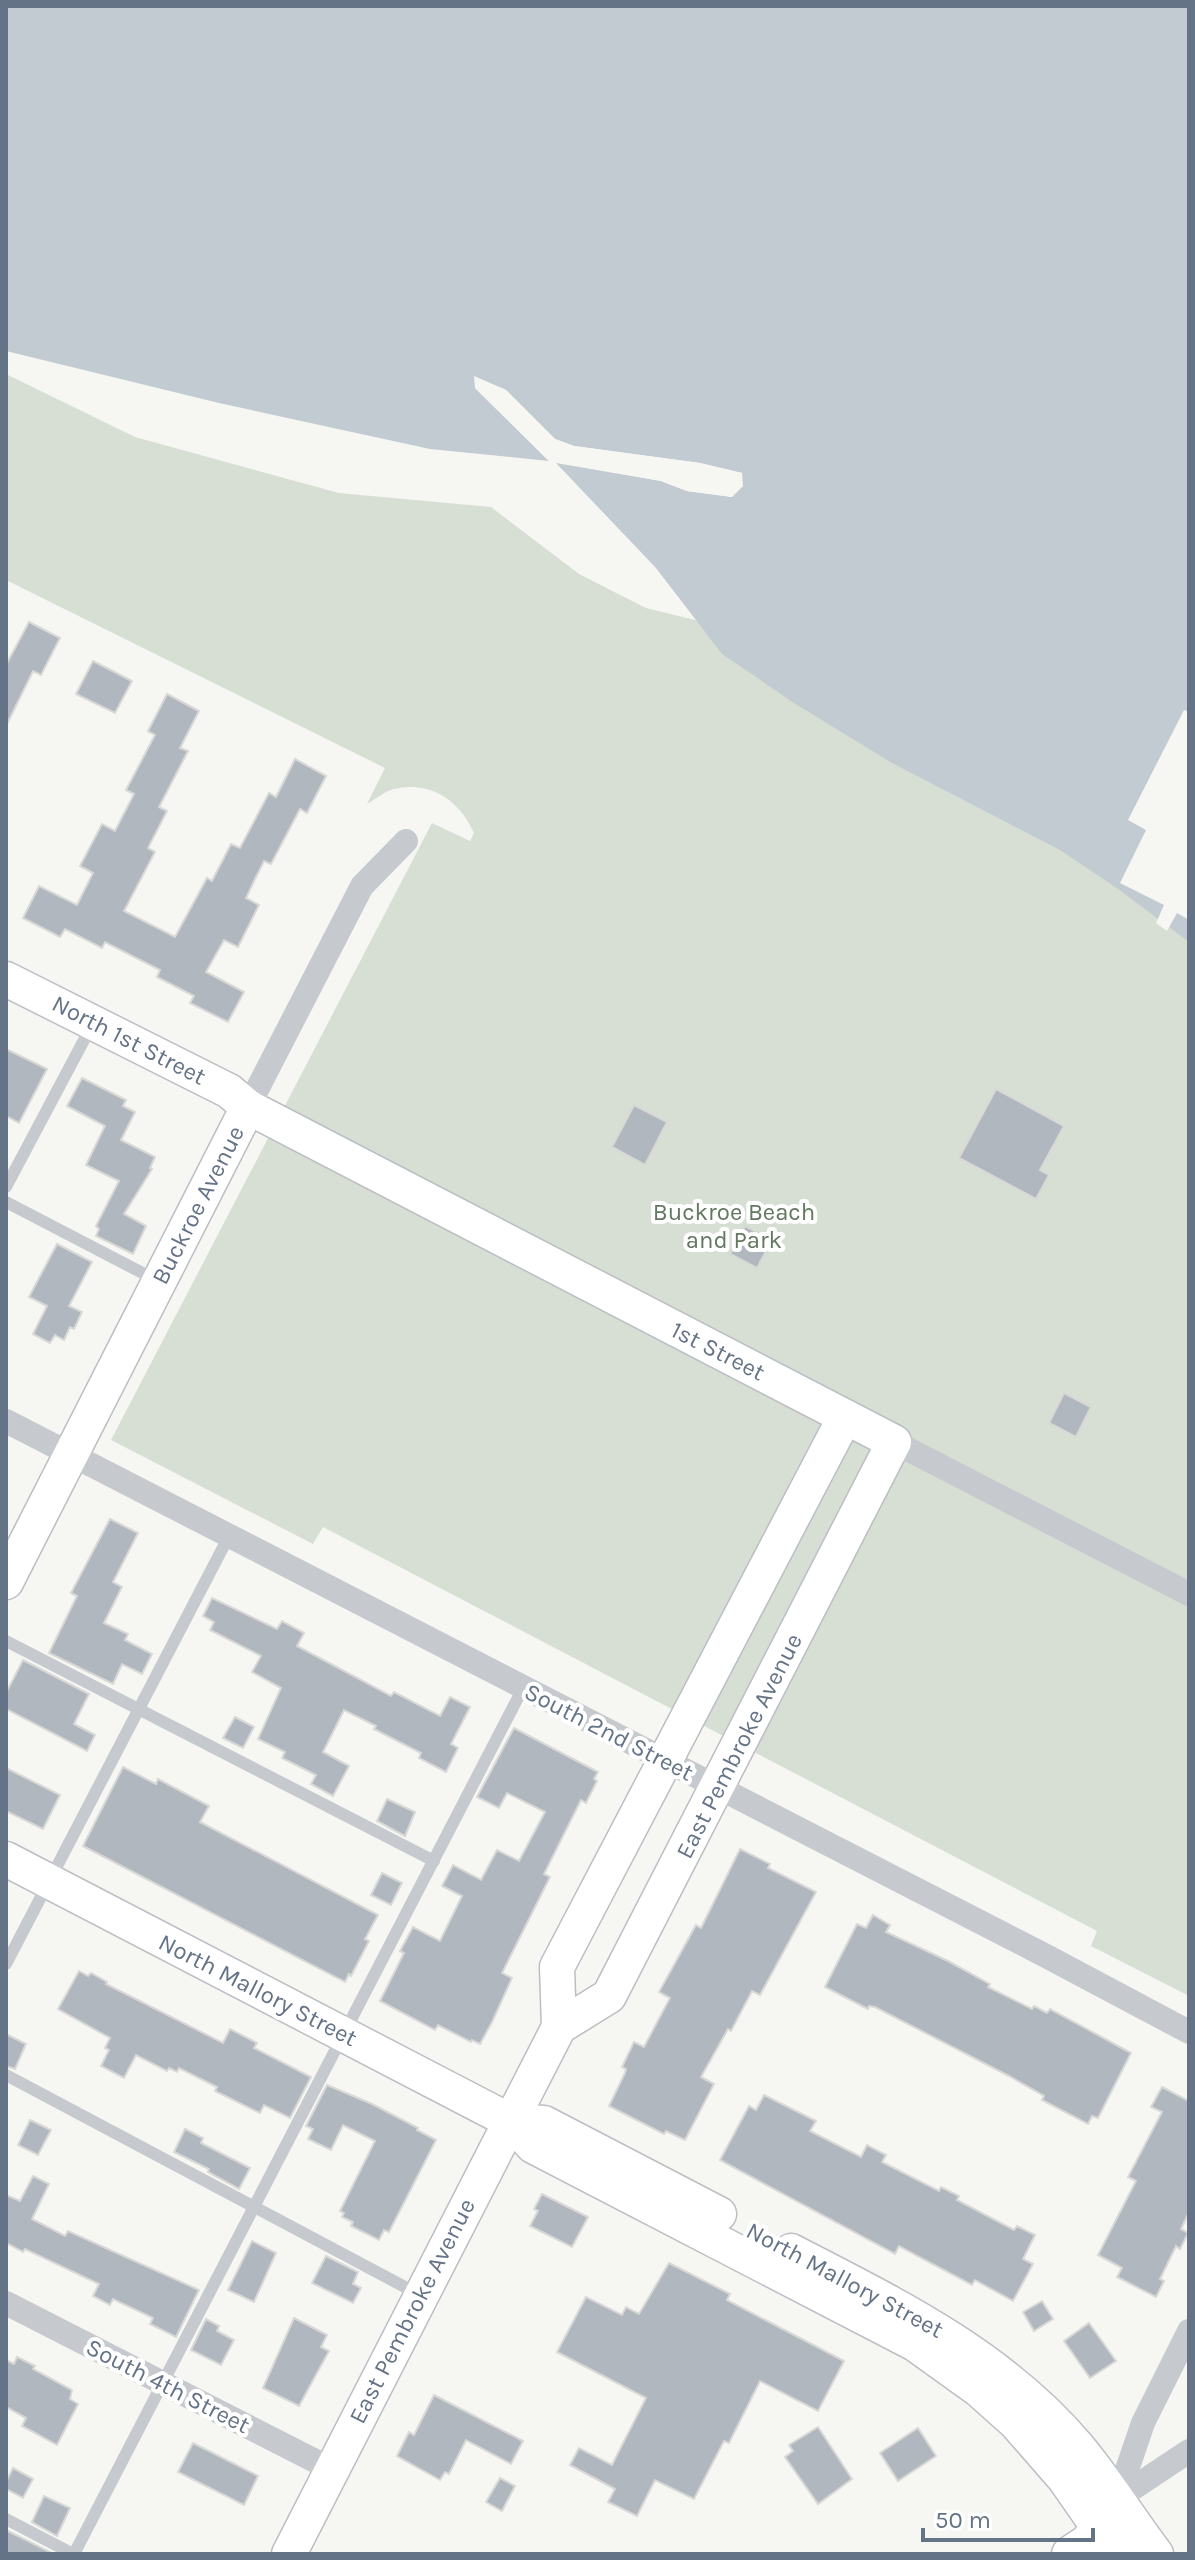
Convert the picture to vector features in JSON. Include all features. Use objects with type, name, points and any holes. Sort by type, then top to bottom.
[{"type":"street","name":"Buckroe Avenue","points":[[6,1582],[362,886],[406,841]]},
{"type":"street","name":"North 1st Street","points":[[6,979],[229,1091],[248,1107]]},
{"type":"street","name":"1st Street","points":[[248,1107],[1189,1594]]},
{"type":"street","name":"East Pembroke Avenue","points":[[289,2554],[559,2027],[557,1967],[845,1417]]},
{"type":"street","name":"South 2nd Street","points":[[6,1421],[1189,2032]]},
{"type":"street","name":"East Pembroke Avenue","points":[[559,2027],[609,1996],[894,1442]]},
{"type":"street","name":"North Mallory Street","points":[[6,1859],[510,2121],[533,2146],[915,2344],[979,2390],[1016,2423],[1111,2527],[1156,2554]]},
{"type":"street","name":"South 4th Street","points":[[6,2303],[331,2469]]},
{"type":"street","points":[[1111,2527],[1143,2423],[1189,2331]]},
{"type":"street","points":[[1070,2554],[1111,2527],[1189,2451]]},
{"type":"lane","points":[[6,1187],[93,1022]]},
{"type":"lane","points":[[6,1202],[158,1281]]},
{"type":"lane","points":[[6,1964],[229,1536]]},
{"type":"lane","points":[[6,1641],[434,1861]]},
{"type":"lane","points":[[6,2519],[74,2554],[523,1688]]},
{"type":"lane","points":[[6,2075],[420,2295]]},
{"type":"green space","name":"Buckroe Beach and Park","points":[[6,374],[135,437],[339,493],[491,507],[579,574],[646,608],[790,643],[1189,926],[1189,1996],[1091,1946],[1097,1931],[323,1527],[313,1544],[111,1440],[432,823],[470,841],[474,833],[461,811],[432,791],[407,787],[394,789],[367,804],[385,768],[6,580]]},
{"type":"shaded area","points":[[6,6],[1189,6],[1189,942],[1060,850],[892,763],[722,654],[656,568],[556,463],[661,481],[687,491],[732,497],[742,486],[742,473],[700,463],[574,446],[555,439],[506,390],[475,377],[475,388],[549,461],[430,449],[219,403],[6,351]]},
{"type":"pier","points":[[474,376],[506,390],[555,439],[574,446],[700,463],[742,473],[743,486],[732,497],[687,491],[661,481],[549,461],[475,388]],"holes":[[[479,383],[504,393],[553,442],[573,450],[699,467],[738,476],[738,484],[730,493],[688,487],[662,477],[553,460]]]},
{"type":"pier","points":[[1184,710],[1189,712],[1189,920],[1177,913],[1167,931],[1156,923],[1164,905],[1120,883],[1146,830],[1128,820]]},
{"type":"building","points":[[29,622],[60,638],[41,675],[33,671],[6,726],[6,665]]},
{"type":"building","points":[[93,661],[132,681],[115,713],[76,694]]},
{"type":"building","points":[[167,694],[199,711],[180,748],[188,751],[159,807],[167,811],[148,848],[155,852],[124,911],[175,937],[207,878],[212,881],[231,844],[240,848],[269,793],[276,797],[295,759],[326,776],[307,813],[300,809],[271,864],[264,861],[246,898],[259,905],[238,947],[224,940],[206,972],[244,992],[228,1022],[190,1003],[194,996],[157,977],[160,970],[105,942],[102,948],[65,929],[60,937],[23,918],[39,886],[77,905],[93,873],[80,866],[102,824],[115,831],[134,794],[126,790],[155,735],[148,731]]},
{"type":"building","points":[[6,1049],[47,1069],[19,1123],[6,1116]]},
{"type":"building","points":[[82,1078],[126,1100],[123,1106],[135,1112],[121,1140],[155,1157],[152,1169],[124,1214],[146,1226],[133,1254],[96,1236],[99,1229],[96,1226],[119,1181],[86,1165],[105,1126],[67,1106]]},
{"type":"building","points":[[996,1089],[1064,1126],[1040,1170],[1049,1175],[1036,1199],[959,1158]]},
{"type":"building","points":[[634,1105],[667,1122],[645,1165],[612,1147]]},
{"type":"building","points":[[745,1226],[772,1240],[757,1268],[730,1254]]},
{"type":"building","points":[[57,1244],[92,1262],[69,1306],[82,1312],[74,1329],[70,1327],[64,1340],[55,1335],[50,1343],[33,1334],[47,1306],[29,1297]]},
{"type":"building","points":[[1064,1393],[1091,1407],[1076,1437],[1049,1423]]},
{"type":"building","points":[[110,1519],[138,1533],[113,1582],[122,1587],[104,1623],[128,1634],[125,1640],[152,1654],[142,1674],[122,1664],[113,1684],[49,1653],[77,1596],[71,1593]]},
{"type":"building","points":[[212,1598],[277,1629],[282,1621],[304,1633],[297,1646],[391,1696],[394,1692],[440,1716],[450,1697],[470,1707],[451,1744],[458,1748],[446,1772],[419,1758],[421,1753],[344,1710],[323,1752],[349,1766],[333,1796],[311,1784],[316,1775],[282,1758],[285,1752],[258,1739],[281,1688],[252,1672],[261,1656],[210,1630],[214,1622],[203,1616]]},
{"type":"building","points":[[23,1660],[89,1694],[74,1724],[95,1735],[87,1751],[6,1709],[6,1693]]},
{"type":"building","points":[[235,1717],[254,1727],[243,1748],[223,1738]]},
{"type":"building","points":[[514,1728],[598,1772],[586,1803],[581,1800],[544,1874],[550,1877],[502,1973],[512,1978],[480,2044],[438,2025],[435,2030],[380,2001],[413,1927],[440,1941],[462,1896],[442,1886],[453,1865],[481,1880],[497,1850],[519,1861],[545,1812],[507,1793],[499,1808],[477,1797]]},
{"type":"building","points":[[123,1767],[156,1784],[158,1779],[209,1806],[200,1822],[378,1915],[351,1976],[349,1974],[345,1982],[83,1846]]},
{"type":"building","points":[[6,1768],[60,1795],[43,1829],[6,1811]]},
{"type":"building","points":[[387,1799],[415,1812],[405,1836],[377,1821]]},
{"type":"building","points":[[740,1849],[770,1864],[768,1868],[816,1892],[760,1995],[752,1991],[701,2077],[714,2084],[685,2140],[666,2131],[664,2134],[609,2106],[625,2073],[626,2069],[622,2067],[634,2042],[644,2047],[670,1998],[659,1992],[696,1925],[701,1928]]},
{"type":"building","points":[[382,1873],[402,1883],[391,1905],[371,1895]]},
{"type":"building","points":[[873,1915],[890,1925],[886,1932],[948,1961],[990,1984],[988,1987],[1032,2009],[1034,2006],[1047,2013],[1050,2009],[1131,2053],[1098,2118],[1092,2116],[1088,2124],[1042,2100],[1044,2096],[1009,2076],[875,2007],[869,2006],[868,2009],[825,1987],[857,1924],[866,1928]]},
{"type":"building","points":[[79,1971],[88,1976],[91,1973],[106,1984],[223,2043],[230,2029],[257,2043],[254,2048],[311,2077],[290,2118],[264,2105],[260,2113],[215,2091],[217,2087],[179,2068],[177,2072],[169,2068],[167,2071],[136,2055],[124,2078],[101,2066],[109,2050],[105,2048],[110,2038],[58,2009]]},
{"type":"building","points":[[6,2034],[26,2044],[15,2069],[6,2066]]},
{"type":"building","points":[[327,2085],[372,2104],[436,2140],[389,2232],[384,2230],[379,2240],[351,2226],[353,2222],[342,2217],[344,2213],[340,2211],[375,2141],[343,2125],[331,2150],[308,2139],[313,2129],[306,2126]]},
{"type":"building","points":[[1162,2087],[1189,2101],[1189,2212],[1181,2229],[1188,2233],[1180,2249],[1176,2246],[1160,2279],[1164,2281],[1156,2297],[1117,2277],[1122,2268],[1098,2255],[1136,2181],[1128,2177],[1162,2112],[1151,2107]]},
{"type":"building","points":[[764,2095],[816,2121],[810,2131],[861,2157],[867,2145],[886,2155],[882,2162],[939,2191],[941,2187],[959,2196],[957,2200],[1014,2230],[1017,2226],[1035,2235],[1023,2259],[1033,2264],[1013,2301],[975,2280],[972,2285],[899,2246],[895,2254],[720,2160],[749,2106],[756,2110]]},
{"type":"building","points":[[30,2120],[51,2130],[38,2155],[18,2145]]},
{"type":"building","points":[[185,2129],[203,2138],[201,2143],[250,2168],[239,2189],[208,2172],[209,2169],[174,2152]]},
{"type":"building","points":[[33,2176],[49,2184],[32,2219],[65,2236],[68,2231],[199,2290],[176,2337],[150,2324],[153,2318],[113,2299],[110,2305],[93,2296],[99,2284],[6,2243],[6,2195],[20,2201]]},
{"type":"building","points":[[542,2194],[588,2217],[572,2247],[530,2226]]},
{"type":"building","points":[[252,2241],[276,2253],[254,2302],[228,2290]]},
{"type":"building","points":[[326,2256],[358,2272],[353,2284],[361,2288],[353,2303],[312,2283]]},
{"type":"building","points":[[669,2263],[730,2294],[727,2300],[844,2361],[818,2411],[760,2381],[729,2443],[724,2441],[694,2499],[655,2480],[637,2516],[608,2502],[615,2489],[570,2465],[579,2448],[612,2465],[646,2398],[557,2352],[586,2297],[622,2315],[626,2307],[639,2314]]},
{"type":"building","points":[[1042,2301],[1053,2319],[1034,2331],[1023,2312]]},
{"type":"building","points":[[294,2318],[327,2335],[321,2347],[329,2351],[299,2406],[263,2388]]},
{"type":"building","points":[[206,2319],[219,2326],[217,2331],[234,2340],[221,2365],[191,2350]]},
{"type":"building","points":[[1089,2323],[1116,2361],[1090,2378],[1064,2341]]},
{"type":"building","points":[[17,2357],[72,2390],[70,2399],[78,2404],[57,2445],[22,2426],[26,2418],[6,2407],[6,2360],[14,2364]]},
{"type":"building","points":[[434,2395],[523,2441],[511,2464],[466,2440],[449,2474],[445,2472],[440,2480],[397,2456],[409,2432],[414,2435]]},
{"type":"building","points":[[818,2427],[852,2479],[818,2504],[785,2457],[793,2451],[789,2445]]},
{"type":"building","points":[[918,2428],[936,2456],[898,2481],[880,2453]]},
{"type":"building","points":[[193,2443],[258,2476],[244,2505],[178,2472]]},
{"type":"building","points":[[13,2468],[33,2479],[23,2498],[6,2489]]},
{"type":"building","points":[[500,2478],[515,2486],[502,2511],[486,2502]]},
{"type":"building","points":[[44,2496],[70,2508],[57,2536],[32,2522]]},
{"type":"building","points":[[6,2530],[50,2552],[51,2554],[6,2554]]}]
